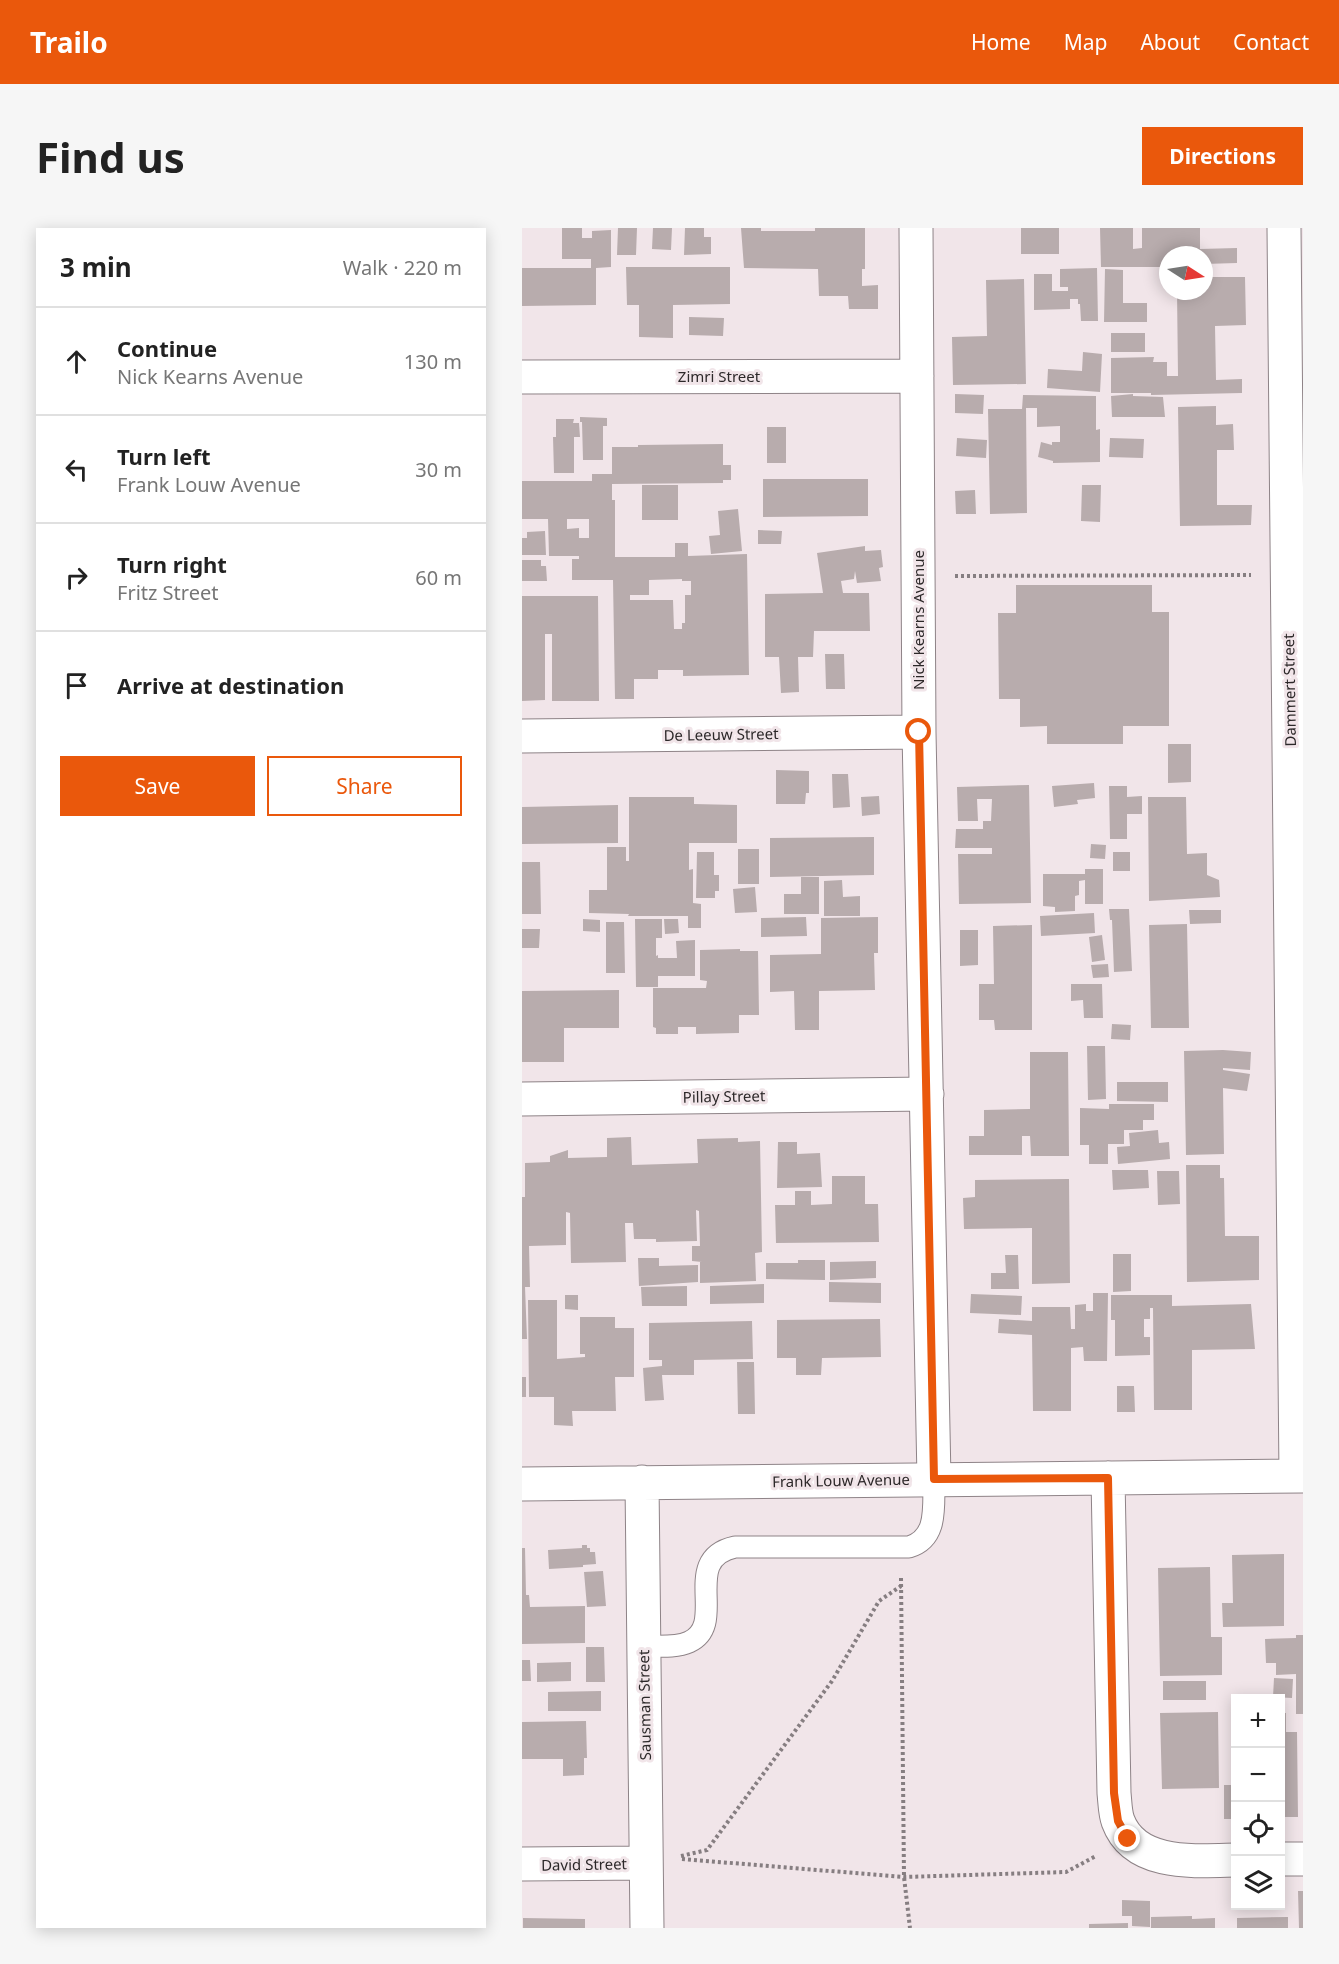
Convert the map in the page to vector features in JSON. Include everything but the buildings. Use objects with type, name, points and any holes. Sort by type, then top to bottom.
[{"type":"street","name":"Nick Kearns Avenue","points":[[916,228],[919,732],[934,1479]]},
{"type":"street","name":"Dammert Street","points":[[1284,228],[1299,1476]]},
{"type":"street","name":"Zimri Street","points":[[522,377],[917,376]]},
{"type":"street","name":"De Leeuw Street","points":[[522,736],[919,732]]},
{"type":"street","name":"Pillay Street","points":[[522,1099],[927,1094]]},
{"type":"street","name":"Frank Louw Avenue","points":[[522,1484],[1299,1476]]},
{"type":"street","points":[[1108,1478],[1114,1793],[1118,1821],[1128,1839],[1141,1849],[1160,1857],[1179,1860],[1231,1860]]},
{"type":"street","name":"Sausman Street","points":[[642,1482],[647,1928]]},
{"type":"street","points":[[1285,1859],[1303,1859]]},
{"type":"street","name":"David Street","points":[[522,1864],[646,1863]]},
{"type":"lane","points":[[643,1646],[678,1645],[696,1638],[706,1612],[707,1571],[710,1561],[726,1549],[735,1547],[902,1547],[918,1544],[926,1538],[931,1526],[934,1479]]},
{"type":"path","points":[[918,576],[1288,574]]},
{"type":"path","points":[[902,1547],[904,1877],[910,1928]]},
{"type":"path","points":[[901,1586],[879,1601],[832,1681],[707,1850],[674,1858],[904,1877],[1066,1872],[1128,1839]]},
{"type":"route","points":[[919,732],[934,1479],[1108,1478],[1114,1793],[1118,1821],[1128,1839]]}]
